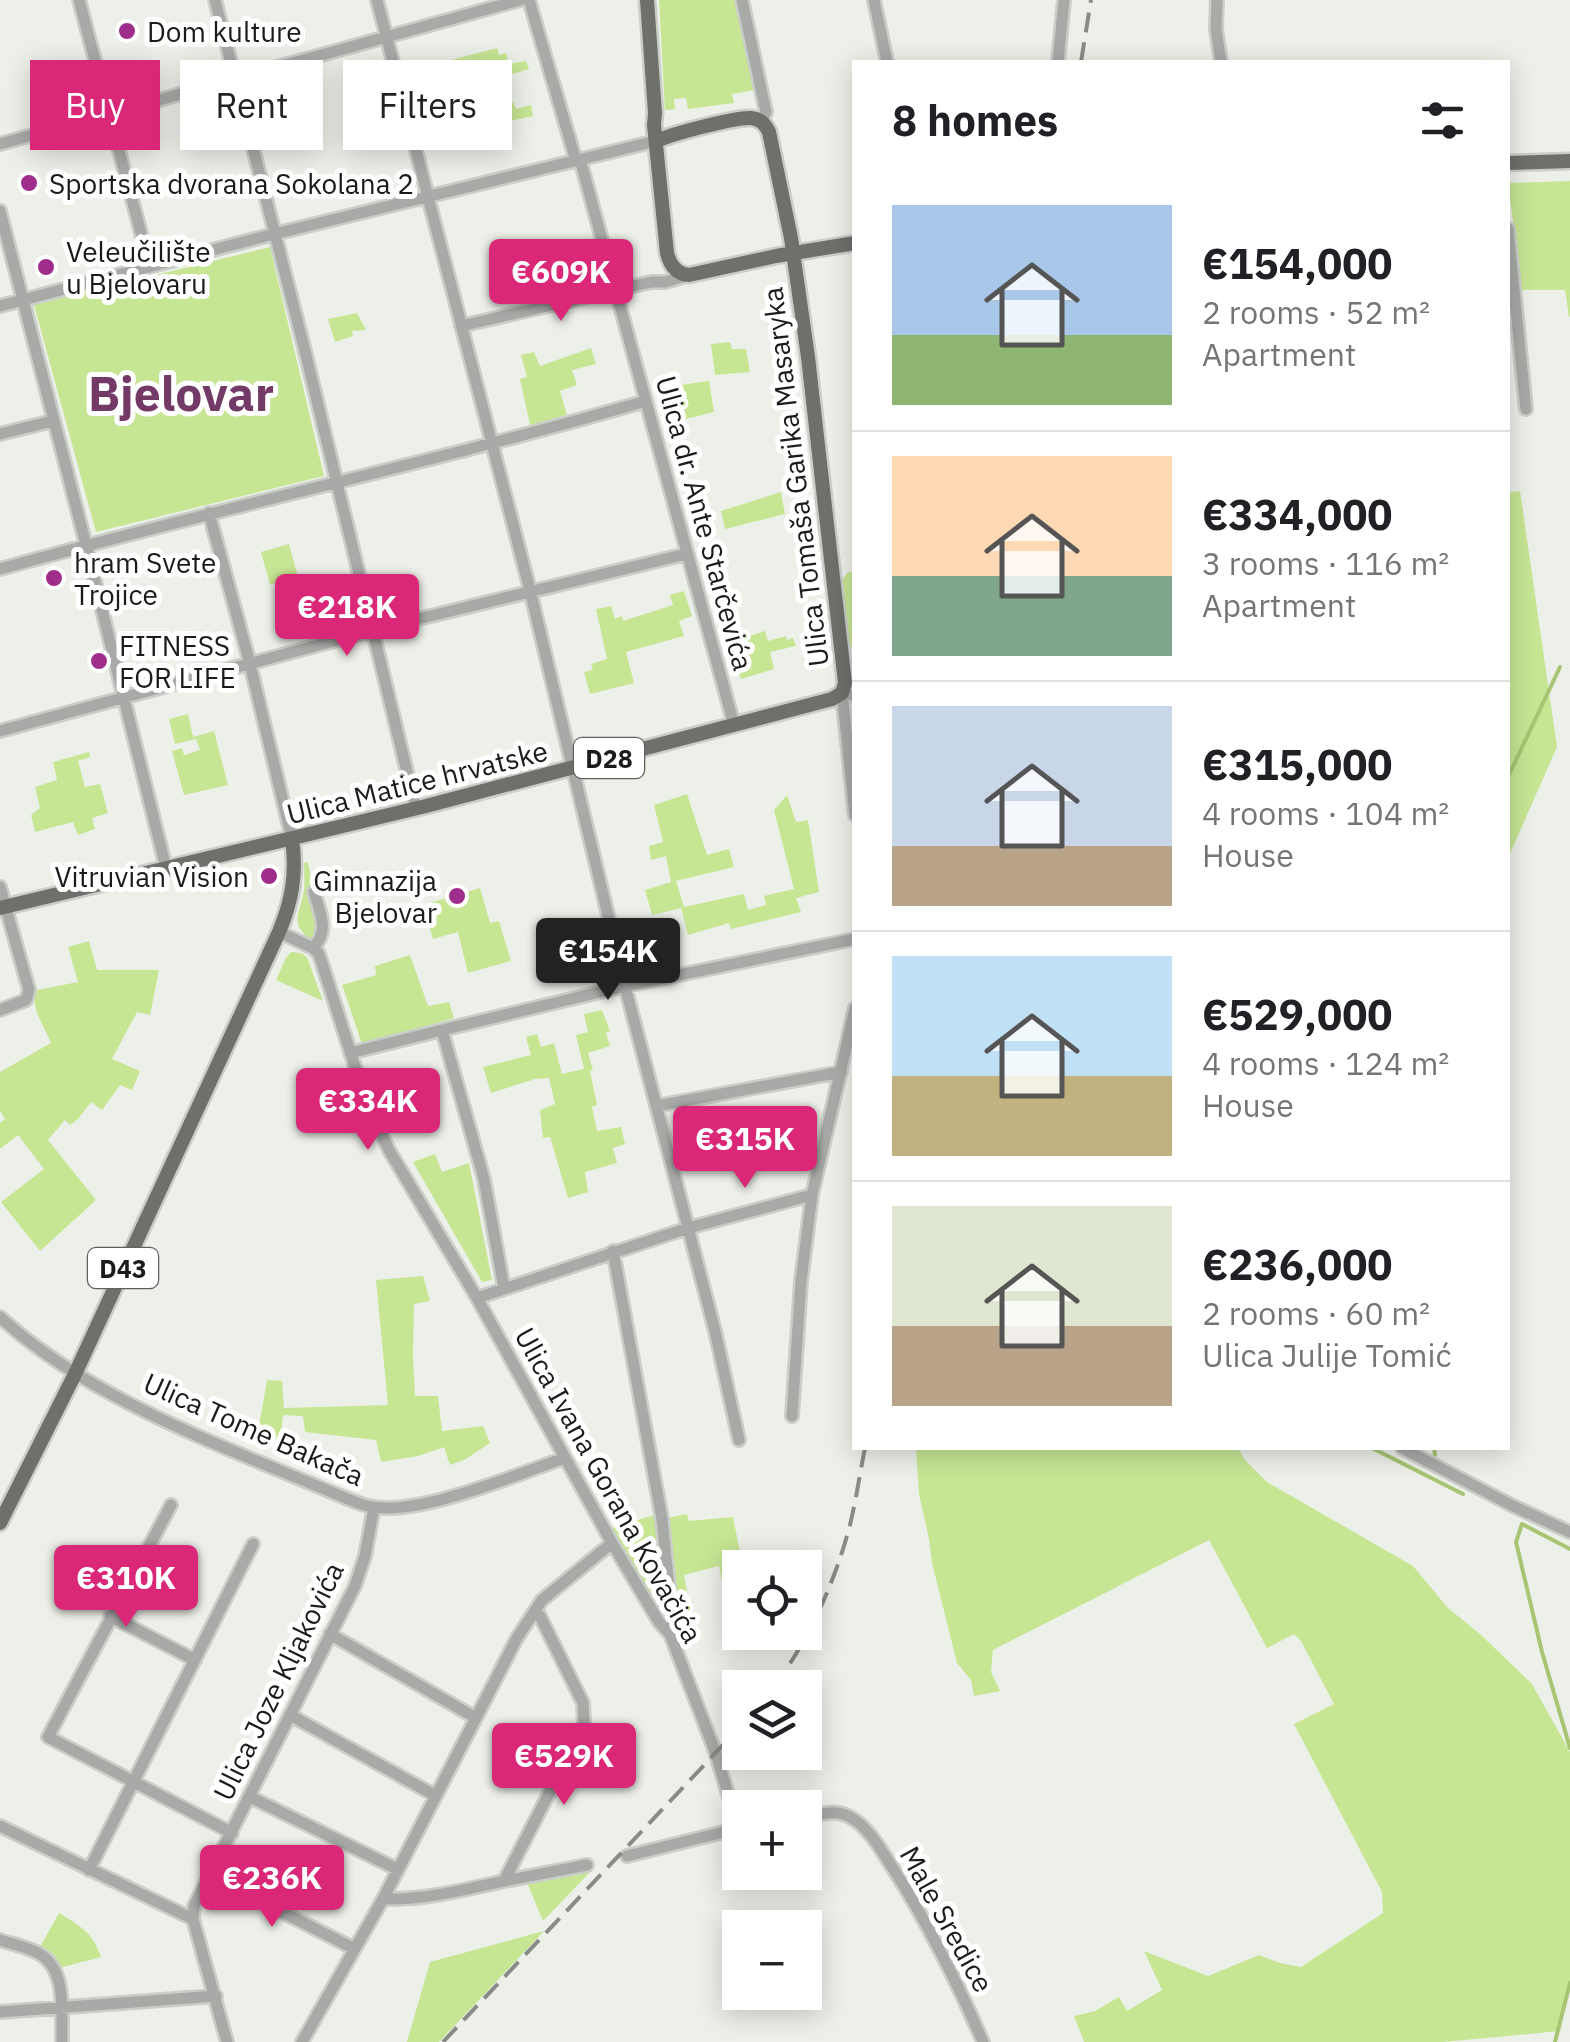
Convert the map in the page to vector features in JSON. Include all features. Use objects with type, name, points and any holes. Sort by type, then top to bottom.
[{"type":"main road","points":[[647,0],[668,258],[675,270],[689,275],[792,246],[819,249],[852,243]]},
{"type":"main road","points":[[655,113],[663,126],[677,134]]},
{"type":"main road","points":[[656,141],[744,118],[762,122]]},
{"type":"main road","name":"Ulica Tomaša Garika Masaryka","points":[[762,122],[769,132],[792,246],[848,695]]},
{"type":"main road","points":[[1510,163],[1570,161]]},
{"type":"main road","name":"Ulica Matice hrvatske","points":[[2,907],[416,809],[848,695]]},
{"type":"main road","name":"D43","points":[[0,1523],[74,1374],[279,932],[294,884],[292,839]]},
{"type":"street","points":[[79,0],[95,60]]},
{"type":"street","points":[[215,0],[229,60]]},
{"type":"street","points":[[377,0],[530,590],[740,1440]]},
{"type":"street","points":[[305,60],[520,0]]},
{"type":"street","name":"Ulica dr. Ante Starčevića","points":[[529,0],[615,290],[734,726]]},
{"type":"street","points":[[742,0],[766,112],[762,122]]},
{"type":"street","points":[[874,0],[887,60]]},
{"type":"street","points":[[1058,60],[1064,0]]},
{"type":"street","points":[[1217,0],[1221,60]]},
{"type":"street","points":[[0,144],[30,135]]},
{"type":"street","points":[[0,306],[656,141]]},
{"type":"street","points":[[119,150],[150,267]]},
{"type":"street","points":[[253,150],[416,809]]},
{"type":"street","points":[[0,211],[166,868]]},
{"type":"street","points":[[1510,249],[1526,409]]},
{"type":"street","points":[[651,282],[665,270],[668,258]]},
{"type":"street","points":[[462,326],[689,275]]},
{"type":"street","points":[[0,569],[646,401]]},
{"type":"street","points":[[0,434],[53,421]]},
{"type":"street","points":[[209,514],[292,839]]},
{"type":"street","points":[[0,731],[374,630],[686,554]]},
{"type":"street","points":[[848,695],[852,764]]},
{"type":"street","points":[[0,888],[2,907],[29,990],[26,1000],[0,1010]]},
{"type":"street","points":[[279,932],[313,948],[320,941],[324,926],[314,892]]},
{"type":"street","points":[[350,1053],[625,986],[852,941]]},
{"type":"street","name":"Ulica Ivana Gorana Kovačića","points":[[313,948],[319,954],[365,1098],[390,1150],[477,1298],[612,1544],[670,1634],[727,1790]]},
{"type":"street","points":[[792,1416],[801,1281],[812,1195],[852,1021]]},
{"type":"street","points":[[442,1030],[484,1179],[504,1288]]},
{"type":"street","points":[[656,1106],[840,1072]]},
{"type":"street","points":[[477,1298],[613,1251],[812,1195]]},
{"type":"street","points":[[613,1251],[662,1520],[673,1625],[670,1634]]},
{"type":"street","name":"Ulica Tome Bakača","points":[[0,1317],[32,1346],[74,1374],[164,1420],[343,1498],[374,1507],[438,1500],[565,1458]]},
{"type":"street","points":[[1406,1450],[1570,1532]]},
{"type":"street","points":[[170,1505],[48,1737],[232,1832]]},
{"type":"street","name":"Ulica Joze Kljakovića","points":[[193,1918],[194,1906],[358,1579],[374,1507]]},
{"type":"street","points":[[89,1870],[254,1544]]},
{"type":"street","points":[[302,2042],[382,1899],[517,1638],[542,1600],[612,1544]]},
{"type":"street","points":[[504,1881],[584,1725],[583,1703],[540,1616],[534,1612]]},
{"type":"street","points":[[110,1616],[195,1660]]},
{"type":"street","points":[[330,1634],[476,1718]]},
{"type":"street","points":[[290,1716],[436,1796]]},
{"type":"street","points":[[250,1796],[396,1869]]},
{"type":"street","name":"Male Sredice","points":[[822,1814],[849,1816],[870,1834],[923,1916],[983,2042]]},
{"type":"street","points":[[0,1826],[193,1918],[228,2042]]},
{"type":"street","points":[[627,1856],[722,1832]]},
{"type":"street","points":[[382,1899],[460,1892],[587,1865]]},
{"type":"street","points":[[209,1876],[353,1948]]},
{"type":"street","points":[[0,1940],[39,1954],[52,1964],[60,1985],[62,2042]]},
{"type":"street","points":[[0,2012],[216,1996]]},
{"type":"green space","points":[[659,0],[735,0],[756,90],[732,94],[734,103],[688,109],[686,98],[674,99],[675,109],[665,110]]},
{"type":"green space","points":[[497,48],[499,55],[506,53],[508,60],[451,60]]},
{"type":"green space","points":[[526,61],[529,69],[512,74],[512,63]]},
{"type":"green space","points":[[512,102],[516,109],[531,105],[533,116],[512,121]]},
{"type":"green space","points":[[1570,181],[1570,317],[1565,290],[1522,290],[1510,183]]},
{"type":"green space","points":[[270,247],[324,476],[96,532],[34,305]]},
{"type":"green space","points":[[357,313],[366,330],[352,331],[353,336],[335,342],[328,319]]},
{"type":"green space","points":[[730,342],[732,349],[746,349],[750,372],[715,375],[711,344]]},
{"type":"green space","points":[[591,348],[596,364],[572,370],[577,385],[560,391],[567,415],[530,425],[520,379],[527,377],[521,355],[534,352],[540,366]]},
{"type":"green space","points":[[709,381],[714,412],[686,419],[680,385]]},
{"type":"green space","points":[[1520,491],[1557,747],[1510,853],[1510,492]]},
{"type":"green space","points":[[781,492],[785,514],[725,529],[721,511]]},
{"type":"green space","points":[[289,544],[298,577],[270,585],[261,552]]},
{"type":"green space","points":[[852,571],[852,648],[846,641],[840,583]]},
{"type":"green space","points":[[684,591],[692,616],[679,621],[684,636],[626,652],[634,683],[590,694],[584,672],[593,670],[591,664],[607,659],[596,609],[611,606],[615,619],[622,616],[623,621],[673,605],[670,595]]},
{"type":"green space","points":[[765,631],[768,641],[786,636],[787,640],[793,638],[796,646],[770,652],[774,669],[741,679],[731,642]]},
{"type":"green space","points":[[188,714],[193,737],[214,731],[228,785],[184,795],[172,751],[182,748],[184,755],[200,750],[196,739],[175,744],[169,719]]},
{"type":"green space","points":[[89,752],[90,757],[78,761],[85,787],[100,784],[108,813],[92,818],[95,829],[78,835],[73,822],[35,832],[31,815],[40,808],[35,787],[57,780],[53,762]]},
{"type":"green space","points":[[687,794],[707,855],[729,849],[734,867],[676,881],[684,907],[744,894],[748,910],[766,905],[764,896],[794,889],[774,810],[787,795],[796,822],[808,820],[819,892],[796,898],[801,912],[731,929],[729,923],[688,935],[681,908],[652,915],[645,890],[671,882],[666,856],[651,860],[649,846],[663,842],[654,805]]},
{"type":"green space","points":[[308,862],[312,884],[308,892],[318,931],[310,939],[298,922],[304,863]]},
{"type":"green space","points":[[480,888],[490,923],[499,921],[511,961],[468,973],[458,932],[433,939],[423,905]]},
{"type":"green space","points":[[89,941],[97,970],[159,970],[150,1015],[137,1012],[112,1059],[140,1071],[132,1090],[120,1085],[102,1110],[91,1102],[78,1119],[70,1125],[65,1120],[48,1140],[96,1200],[40,1251],[1,1202],[44,1169],[18,1135],[0,1149],[0,1123],[5,1119],[0,1111],[0,1072],[51,1043],[32,991],[78,982],[68,947]]},
{"type":"green space","points":[[291,952],[307,957],[323,1001],[276,980]]},
{"type":"green space","points":[[410,955],[428,1006],[449,1002],[454,1018],[362,1044],[342,985],[376,975],[375,966]]},
{"type":"green space","points":[[602,1010],[610,1031],[606,1033],[610,1046],[588,1053],[597,1105],[592,1107],[597,1131],[621,1127],[625,1144],[613,1148],[617,1163],[585,1172],[588,1192],[568,1198],[550,1137],[543,1138],[540,1110],[555,1104],[549,1078],[491,1093],[483,1067],[531,1055],[526,1037],[537,1034],[541,1047],[554,1043],[562,1074],[584,1069],[576,1035],[588,1032],[584,1014]]},
{"type":"green space","points":[[435,1154],[442,1172],[469,1163],[492,1280],[482,1282],[413,1162]]},
{"type":"green space","points":[[423,1276],[430,1301],[414,1304],[415,1396],[438,1396],[442,1431],[483,1426],[490,1443],[450,1465],[444,1447],[381,1462],[376,1440],[305,1432],[303,1416],[283,1415],[280,1441],[258,1433],[267,1380],[282,1381],[284,1408],[388,1405],[376,1280]]},
{"type":"green space","points":[[916,1450],[1239,1450],[1267,1482],[1413,1566],[1448,1608],[1532,1684],[1570,1752],[1570,1983],[1560,2031],[1443,2042],[1084,2042],[1074,2016],[1095,2011],[1119,1997],[1127,2011],[1162,1990],[1144,1951],[1208,1976],[1259,1955],[1301,1967],[1383,1913],[1382,1892],[1294,1724],[1334,1704],[1294,1634],[1267,1648],[1209,1540],[993,1650],[991,1672],[1000,1691],[974,1696],[971,1680],[957,1663],[919,1494]]},
{"type":"green space","points":[[661,1513],[662,1519],[687,1514],[689,1521],[733,1517],[740,1550],[722,1550],[722,1582],[719,1566],[684,1575],[693,1623],[664,1624],[605,1530]]},
{"type":"green space","points":[[592,1870],[543,1921],[526,1880]]},
{"type":"green space","points":[[59,1913],[85,1931],[101,1957],[59,1968],[39,1949]]},
{"type":"green space","points":[[544,1931],[439,2042],[407,2042],[430,1962]]},
{"type":"waterway","points":[[1510,773],[1560,667]]},
{"type":"waterway","points":[[1376,1450],[1463,1494]]},
{"type":"waterway","points":[[1434,1450],[1435,1455]]},
{"type":"waterway","points":[[1570,1549],[1522,1524],[1516,1542],[1570,1748]]},
{"type":"waterway","points":[[1555,2042],[1570,1983]]},
{"type":"railway","points":[[1081,60],[1091,0]]},
{"type":"railway","points":[[786,1670],[837,1568],[865,1450]]},
{"type":"railway","points":[[443,2042],[722,1746]]},
{"type":"place","name":"Dom kulture","points":[[127,31]]},
{"type":"place","name":"Sportska dvorana Sokolana 2","points":[[29,183]]},
{"type":"place","name":"Veleučilište u Bjelovaru","points":[[46,267]]},
{"type":"place","name":"hram Svete Trojice","points":[[54,578]]},
{"type":"place","name":"FITNESS FOR LIFE","points":[[99,661]]},
{"type":"place","name":"Vitruvian Vision","points":[[269,876]]},
{"type":"place","name":"Gimnazija Bjelovar","points":[[457,896]]},
{"type":"district","name":"Bjelovar","points":[[181,393]]}]
